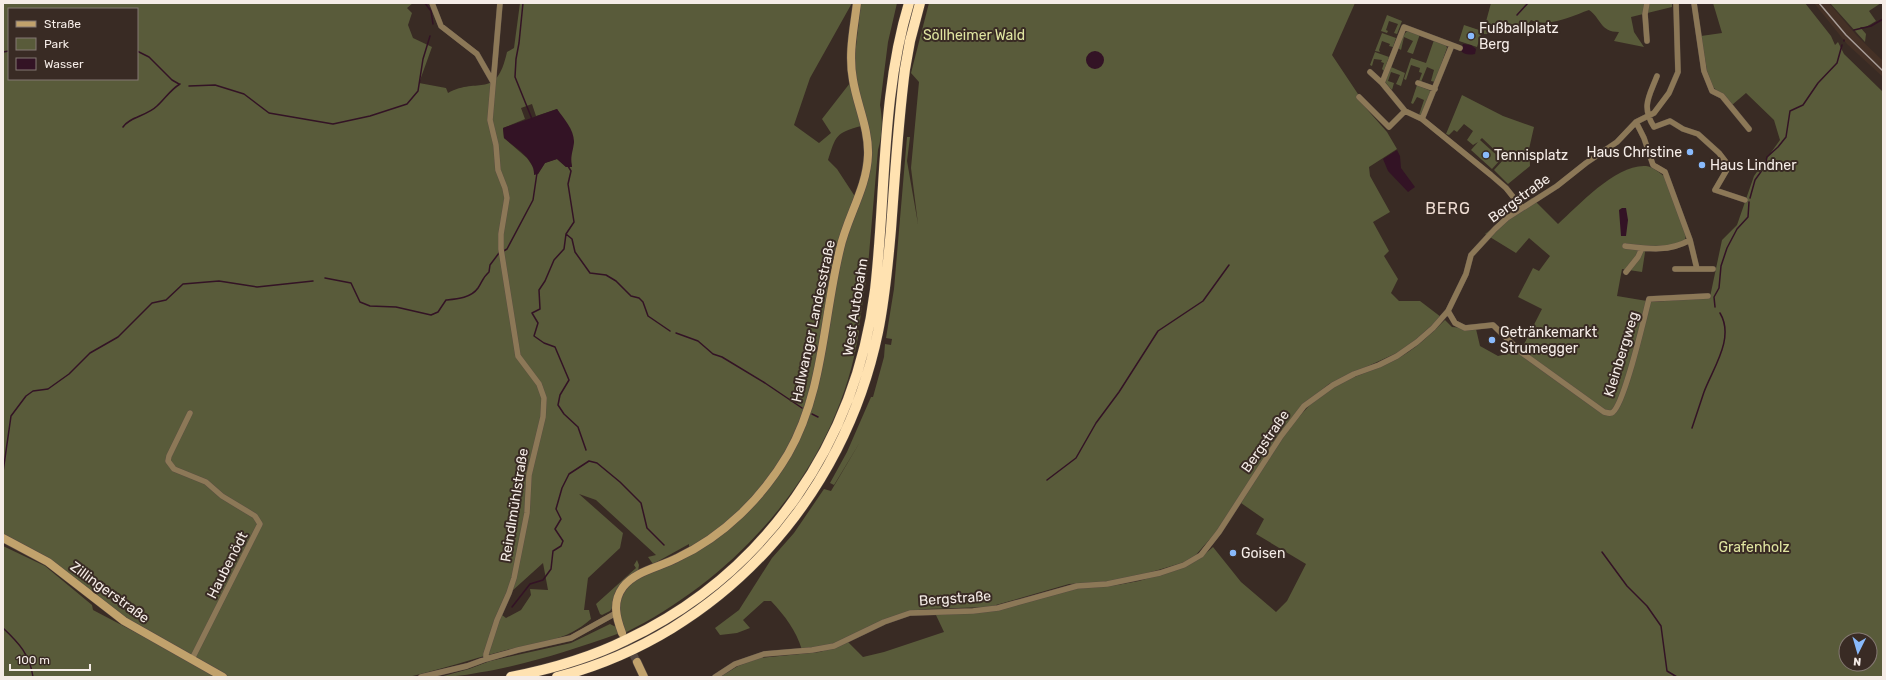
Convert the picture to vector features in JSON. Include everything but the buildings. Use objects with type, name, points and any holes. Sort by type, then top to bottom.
[{"type":"highway","name":"West Autobahn","points":[[512,677],[561,665],[613,646],[666,620],[701,596],[725,576],[776,524],[795,500],[818,463],[838,425],[859,372],[870,322],[878,252],[892,87],[901,32],[909,3]]},
{"type":"highway","name":"West Autobahn","points":[[557,677],[597,664],[644,643],[671,628],[716,597],[760,558],[786,529],[806,503],[832,460],[859,403],[879,331],[887,273],[905,69],[910,41],[920,3]]},
{"type":"street","points":[[432,3],[441,26],[477,54],[493,82]]},
{"type":"street","name":"Reindlmühlstraße","points":[[486,659],[486,654],[497,620],[514,578],[527,514],[529,475],[543,417],[544,398],[539,384],[518,356],[502,252],[501,234],[507,198],[506,188],[498,170],[496,145],[490,120],[500,3]]},
{"type":"street","name":"Hallwanger Landesstraße","points":[[616,613],[618,598],[628,582],[642,573],[694,549],[724,528],[754,500],[779,468],[805,418],[819,369],[839,250],[868,165],[868,137],[854,88],[851,69],[857,3]]},
{"type":"street","points":[[1647,3],[1645,14],[1647,41]]},
{"type":"street","name":"Bergstraße","points":[[715,677],[735,664],[764,654],[812,650],[834,646],[884,622],[910,614],[973,611],[998,608],[1077,586],[1128,581],[1184,565],[1201,555],[1213,541],[1277,443],[1304,406],[1333,384],[1397,356],[1417,342],[1448,311],[1466,274],[1471,255],[1495,229],[1522,208],[1557,186],[1586,163],[1617,142],[1636,122],[1657,110],[1675,82],[1678,72],[1676,3]]},
{"type":"street","points":[[1694,3],[1707,81],[1712,91],[1722,96],[1749,129]]},
{"type":"street","points":[[1382,83],[1404,26],[1460,48]]},
{"type":"street","points":[[1422,119],[1452,45]]},
{"type":"street","points":[[1370,72],[1382,83],[1405,111],[1422,119],[1491,175],[1506,188],[1522,208]]},
{"type":"street","points":[[1657,76],[1646,105],[1648,116],[1654,127],[1670,121],[1684,129],[1698,134],[1719,152],[1729,166],[1715,190],[1746,200]]},
{"type":"street","points":[[1418,83],[1435,89]]},
{"type":"street","points":[[1359,97],[1389,127],[1405,111]]},
{"type":"street","points":[[1636,122],[1644,138],[1653,165],[1665,172],[1690,240],[1697,269]]},
{"type":"street","points":[[1625,246],[1657,250],[1671,248],[1690,240]]},
{"type":"street","points":[[1626,272],[1638,257],[1642,248]]},
{"type":"street","points":[[1675,269],[1713,269]]},
{"type":"street","name":"Kleinbergweg","points":[[1448,311],[1455,324],[1465,328],[1493,325],[1522,352],[1604,412],[1610,413],[1614,411],[1617,406],[1634,359],[1649,299],[1708,296]]},
{"type":"street","name":"Haubenödt","points":[[190,413],[169,456],[169,465],[206,482],[222,496],[255,516],[260,524],[192,659]]},
{"type":"street","name":"Zillingerstraße","points":[[3,538],[48,562],[124,622],[223,677]]},
{"type":"street","points":[[421,677],[571,638],[616,613],[622,633]]},
{"type":"street","points":[[637,662],[644,677]]},
{"type":"shaded area","points":[[1814,3],[1829,3],[1857,36],[1883,61],[1883,77],[1847,44]]},
{"type":"green space","points":[[3,3],[413,3],[407,8],[412,13],[408,25],[413,38],[432,47],[419,83],[446,88],[448,93],[459,88],[492,82],[498,77],[503,67],[507,52],[514,48],[520,3],[852,3],[810,78],[794,125],[819,143],[831,133],[822,119],[850,83],[861,126],[846,131],[838,137],[828,160],[837,169],[854,195],[861,197],[871,161],[871,141],[858,89],[854,63],[861,3],[897,3],[888,42],[880,105],[882,128],[878,150],[868,266],[859,327],[857,329],[859,331],[848,379],[831,426],[807,469],[779,509],[746,546],[709,579],[668,608],[625,633],[620,614],[622,595],[630,584],[689,548],[689,544],[653,564],[648,557],[656,555],[596,500],[579,494],[623,533],[620,548],[588,578],[584,610],[589,610],[591,619],[571,633],[550,641],[503,651],[408,677],[3,677],[3,546],[45,566],[92,605],[93,610],[173,652],[41,554],[3,536]],"holes":[[[532,104],[536,116],[557,109],[574,141],[570,157],[572,167],[566,167],[557,159],[545,163],[538,174],[527,158],[504,138],[503,128],[525,119],[521,108]],[[543,563],[548,590],[530,589],[531,595],[521,610],[506,618],[502,615],[512,591]]]},
{"type":"green space","name":"Söllheimer Wald","points":[[929,3],[1355,3],[1332,55],[1358,94],[1357,98],[1387,132],[1397,149],[1369,167],[1370,176],[1390,212],[1373,222],[1389,251],[1384,256],[1398,279],[1391,293],[1399,301],[1420,301],[1441,317],[1401,351],[1329,384],[1304,404],[1217,531],[1194,557],[1185,562],[1138,576],[1106,582],[1069,584],[989,607],[926,609],[911,611],[827,646],[802,650],[797,636],[790,624],[771,601],[764,601],[743,620],[750,628],[737,633],[720,635],[715,628],[739,610],[772,558],[794,533],[824,489],[831,491],[860,442],[834,485],[830,483],[847,452],[871,397],[873,397],[884,357],[885,344],[891,345],[892,339],[886,338],[894,289],[907,137],[910,137],[907,161],[918,224],[911,168],[919,82],[911,73]]},
{"type":"green space","points":[[1491,3],[1672,3],[1672,7],[1631,17],[1634,32],[1644,47],[1614,41],[1619,32],[1608,30],[1589,10],[1553,22],[1545,23],[1531,20],[1521,33],[1484,34]]},
{"type":"green space","name":"Grafenholz","points":[[1713,3],[1805,3],[1831,36],[1835,45],[1838,42],[1844,54],[1883,92],[1883,677],[720,677],[738,666],[759,658],[820,652],[848,642],[863,657],[884,652],[944,632],[935,613],[976,613],[1071,589],[1117,585],[1139,581],[1177,569],[1205,554],[1213,547],[1241,582],[1276,612],[1287,601],[1306,564],[1256,534],[1264,519],[1241,503],[1278,444],[1312,403],[1325,392],[1342,382],[1395,360],[1409,352],[1445,320],[1452,327],[1476,329],[1480,346],[1498,356],[1521,350],[1542,309],[1518,297],[1533,268],[1539,271],[1550,256],[1529,238],[1516,253],[1485,234],[1532,198],[1558,224],[1587,197],[1611,178],[1634,167],[1646,166],[1654,169],[1665,177],[1686,235],[1685,240],[1670,246],[1646,246],[1642,272],[1622,269],[1617,296],[1653,302],[1710,297],[1722,240],[1737,225],[1754,176],[1780,140],[1774,120],[1746,93],[1732,105],[1713,87],[1707,71],[1701,36],[1722,33]]},
{"type":"green space","points":[[1830,3],[1881,3],[1869,11],[1876,21],[1866,27],[1860,27],[1866,34],[1865,42]]},
{"type":"green space","points":[[1387,15],[1402,21],[1397,34],[1394,33],[1398,24],[1389,21],[1386,30],[1388,31],[1387,33],[1381,31]]},
{"type":"green space","name":"Fußballplatz Berg","points":[[1464,25],[1482,31],[1477,47],[1459,41]]},
{"type":"green space","points":[[1407,31],[1420,34],[1413,54],[1407,52],[1413,41],[1404,37],[1401,50],[1398,48],[1402,37]]},
{"type":"green space","points":[[1382,33],[1396,38],[1393,47],[1382,41],[1379,50],[1380,52],[1375,51]]},
{"type":"green space","points":[[1434,40],[1446,45],[1447,48],[1435,82],[1431,81],[1434,70],[1427,67],[1421,82],[1419,81],[1422,73],[1419,72],[1420,68],[1411,65],[1406,80],[1404,79],[1411,58],[1426,63]]},
{"type":"green space","points":[[1375,52],[1389,57],[1384,71],[1382,69],[1384,63],[1381,62],[1382,60],[1374,59],[1372,66],[1370,65]]},
{"type":"green space","points":[[1391,67],[1405,73],[1401,86],[1396,84],[1400,75],[1391,72],[1388,81],[1394,83],[1392,90],[1385,82]]},
{"type":"green space","points":[[1417,85],[1431,91],[1421,115],[1419,115],[1424,100],[1417,97],[1413,104],[1411,103]]},
{"type":"green space","points":[[1462,95],[1503,116],[1534,127],[1529,149],[1530,166],[1508,184],[1494,170],[1504,159],[1482,138],[1480,140],[1501,159],[1492,169],[1471,150],[1478,142],[1473,145],[1467,140],[1473,131],[1464,124],[1457,132],[1454,130],[1449,135],[1446,134]]},
{"type":"green space","points":[[637,560],[639,565],[638,571],[610,611],[602,615],[600,614],[596,604],[636,568],[634,565]]},
{"type":"green space","points":[[610,624],[616,627],[620,633],[526,663],[474,674],[440,677],[469,669],[490,661],[571,643]]},
{"type":"water","points":[[1463,44],[1471,45],[1476,49],[1475,54],[1471,55],[1461,51]]},
{"type":"water","points":[[1091,51],[1099,51],[1104,56],[1102,67],[1099,69],[1091,69],[1086,64],[1086,56]]},
{"type":"water","points":[[557,109],[568,124],[574,137],[571,160],[572,167],[566,167],[557,159],[545,163],[538,174],[534,175],[531,164],[524,154],[504,138],[503,128]]},
{"type":"water","points":[[1397,150],[1400,156],[1401,168],[1415,187],[1408,192],[1388,171],[1383,159]]},
{"type":"water","points":[[1626,208],[1628,220],[1626,236],[1621,236],[1619,210]]},
{"type":"waterway","points":[[425,3],[431,11],[433,24]]},
{"type":"waterway","points":[[523,3],[515,77],[532,119]]},
{"type":"waterway","points":[[1517,15],[1528,3]]},
{"type":"waterway","points":[[1854,30],[1871,26],[1883,19]]},
{"type":"waterway","points":[[189,86],[215,85],[244,94],[269,113],[333,124],[370,116],[407,104],[418,91],[423,59],[430,36]]},
{"type":"waterway","points":[[1750,198],[1755,180],[1765,166],[1767,157],[1786,137],[1790,111],[1803,105],[1818,83],[1837,63],[1842,45]]},
{"type":"waterway","points":[[3,52],[8,51]]},
{"type":"waterway","points":[[138,52],[149,57],[172,80],[179,84]]},
{"type":"waterway","points":[[123,127],[129,121],[153,109],[180,84]]},
{"type":"waterway","points":[[568,166],[571,171],[568,184],[574,222],[566,234],[564,249],[554,260],[545,281],[539,290],[540,309],[532,313],[538,323],[534,336],[544,343],[555,347],[569,380],[560,395],[558,405],[564,414],[578,427],[586,450]]},
{"type":"waterway","points":[[502,252],[507,249],[533,200],[537,173]]},
{"type":"waterway","points":[[1715,307],[1714,297],[1719,288],[1721,266],[1727,248],[1737,229],[1748,217],[1749,202]]},
{"type":"waterway","points":[[566,234],[572,239],[575,252],[590,273],[606,275],[616,281],[631,296],[639,298],[643,302],[648,316],[670,331]]},
{"type":"waterway","points":[[325,278],[351,283],[360,302],[370,306],[396,307],[431,315],[438,312],[446,300],[472,294],[489,272],[490,265],[499,253]]},
{"type":"waterway","points":[[1047,480],[1076,458],[1096,423],[1119,392],[1158,331],[1203,301],[1229,265]]},
{"type":"waterway","points":[[3,472],[11,416],[26,396],[33,391],[48,389],[69,374],[90,353],[118,337],[152,303],[166,300],[183,284],[219,281],[257,287],[313,281]]},
{"type":"waterway","points":[[1692,428],[1704,392],[1724,343],[1724,323],[1720,313]]},
{"type":"waterway","points":[[676,333],[698,341],[713,354],[722,357],[765,383],[802,408]]},
{"type":"waterway","points":[[812,414],[818,417]]},
{"type":"waterway","points":[[512,607],[530,584],[543,580],[551,569],[553,551],[561,546],[563,541],[555,529],[561,519],[556,509],[562,488],[569,474],[589,461],[597,463],[620,482],[641,503],[647,528],[664,545]]},
{"type":"waterway","points":[[1602,552],[1627,586],[1647,606],[1661,626],[1667,671],[1677,677]]},
{"type":"waterway","points":[[3,628],[23,650],[32,669],[33,677]]},
{"type":"tunnel","points":[[628,644],[637,662]]},
{"type":"railway","points":[[1819,3],[1846,35],[1883,71]]},
{"type":"place","name":"Fußballplatz Berg","points":[[1471,36]]},
{"type":"place","name":"Haus Christine","points":[[1690,152]]},
{"type":"place","name":"Tennisplatz","points":[[1486,155]]},
{"type":"place","name":"Haus Lindner","points":[[1702,165]]},
{"type":"place","name":"Getränkemarkt Strumegger","points":[[1492,340]]},
{"type":"place","name":"Goisen","points":[[1233,553]]},
{"type":"district","name":"BERG","points":[[1448,208]]}]
